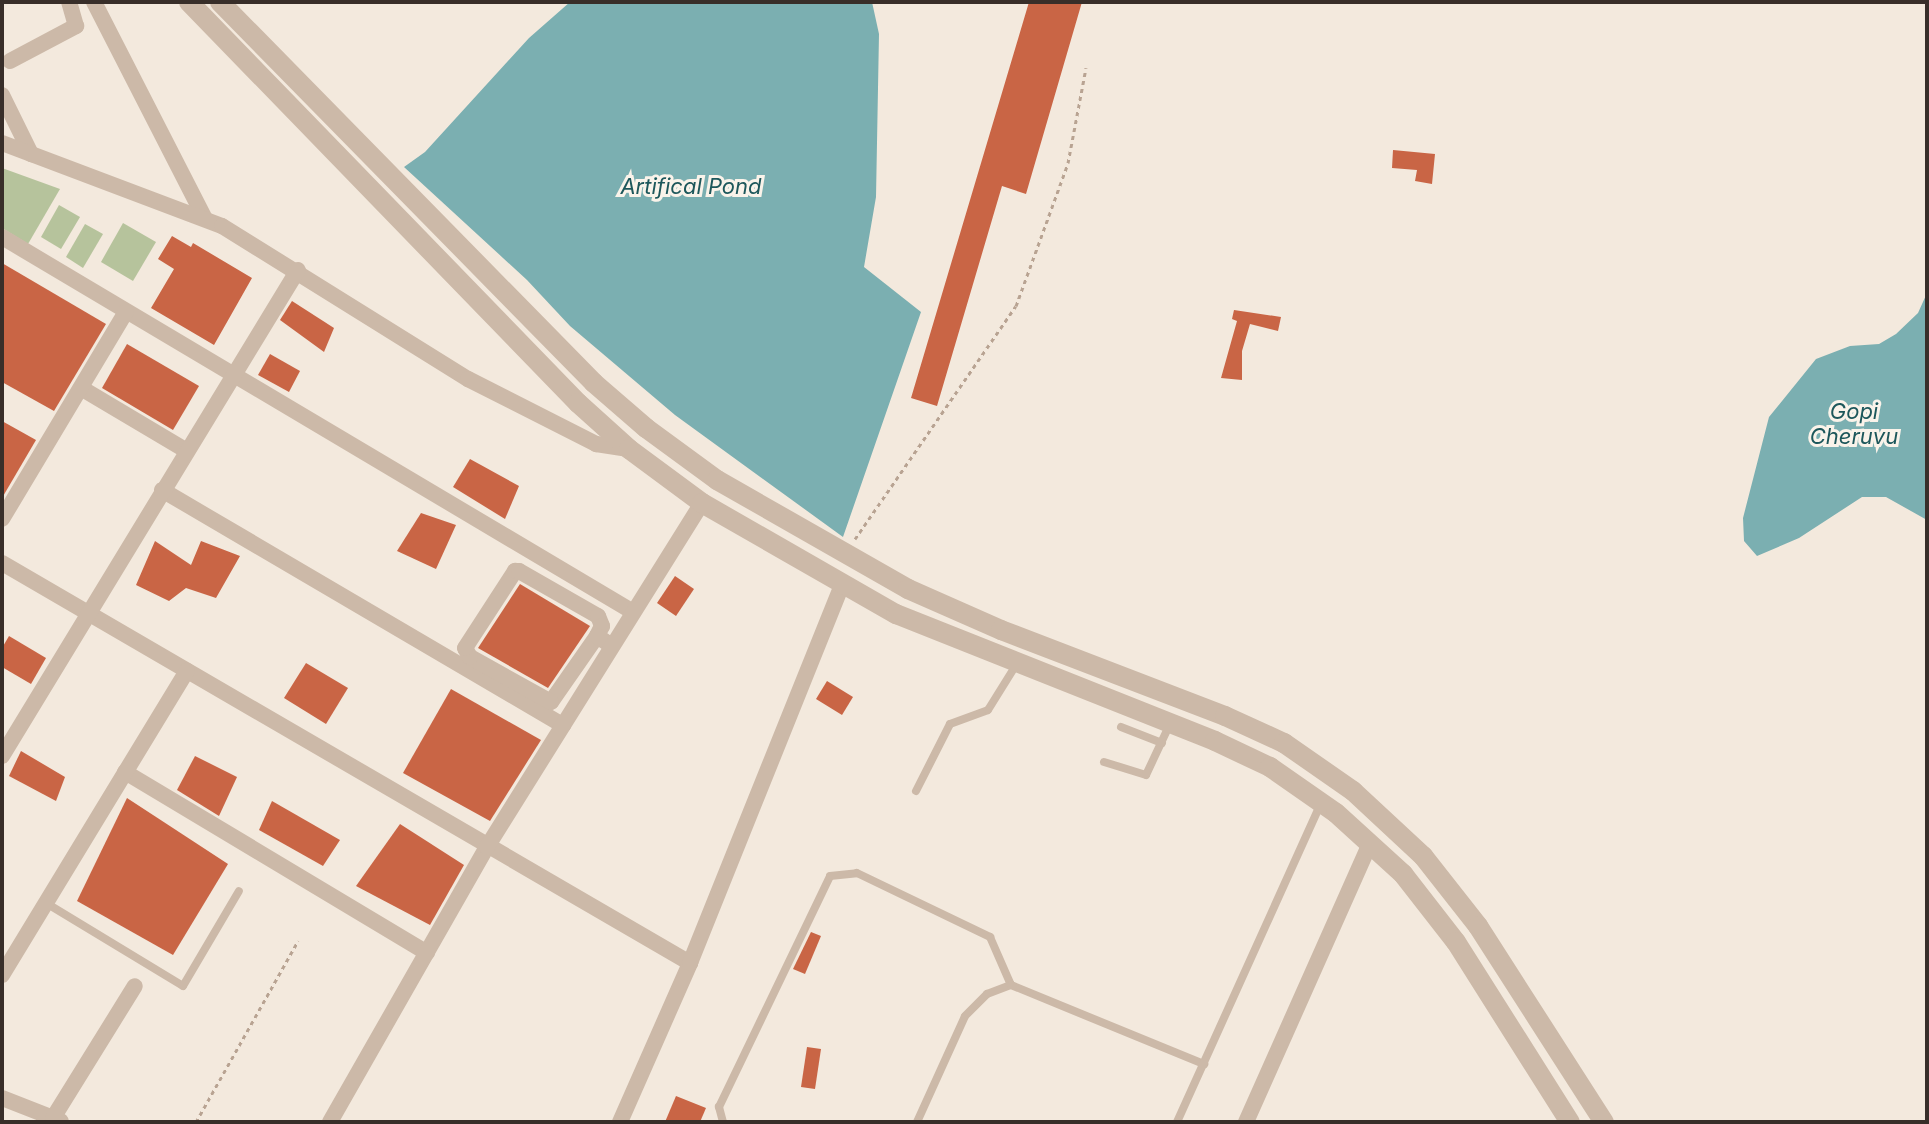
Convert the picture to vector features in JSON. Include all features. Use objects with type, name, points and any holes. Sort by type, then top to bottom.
[{"type":"street","points":[[69,2],[76,26]]},
{"type":"street","points":[[189,2],[524,349],[629,449],[702,503],[896,614],[1016,665],[1170,723],[1270,767],[1321,802],[1403,874],[1456,942],[1570,1122]]},
{"type":"street","points":[[220,2],[532,321],[646,428],[717,480],[908,589],[1001,630],[1225,716],[1284,743],[1353,791],[1423,856],[1478,926],[1604,1122]]},
{"type":"street","points":[[10,61],[76,26],[96,8],[205,219]]},
{"type":"street","points":[[2,95],[31,154]]},
{"type":"street","points":[[2,143],[205,219],[298,270],[468,379],[596,444],[629,449]]},
{"type":"street","points":[[2,237],[234,378],[633,612]]},
{"type":"street","points":[[2,756],[298,270]]},
{"type":"street","points":[[2,519],[126,312]]},
{"type":"street","points":[[81,388],[187,451]]},
{"type":"street","points":[[629,449],[646,428]]},
{"type":"street","points":[[162,490],[563,725]]},
{"type":"street","points":[[330,1122],[487,847],[583,692],[604,641],[598,616],[515,571],[465,648],[470,657],[546,702],[555,700],[566,683],[604,641],[633,612],[702,503]]},
{"type":"street","points":[[2,563],[690,963]]},
{"type":"street","points":[[620,1122],[690,963],[842,585]]},
{"type":"street","points":[[2,975],[187,671]]},
{"type":"street","points":[[566,683],[583,692]]},
{"type":"street","points":[[125,772],[427,953]]},
{"type":"street","points":[[1321,802],[1333,778]]},
{"type":"street","points":[[1246,1122],[1370,843]]},
{"type":"street","points":[[2,1098],[58,1120],[135,986]]},
{"type":"lane","points":[[916,791],[950,724],[988,710],[1016,665]]},
{"type":"lane","points":[[1104,762],[1146,775],[1170,723]]},
{"type":"lane","points":[[1121,727],[1162,743]]},
{"type":"lane","points":[[1177,1122],[1321,802]]},
{"type":"lane","points":[[723,1122],[719,1107],[830,876],[857,873],[990,937],[1011,985]]},
{"type":"lane","points":[[46,903],[183,986],[239,891]]},
{"type":"lane","points":[[917,1122],[965,1016],[987,994],[1011,985],[1204,1064]]},
{"type":"path","points":[[844,555],[1016,306],[1068,163],[1086,68]]},
{"type":"path","points":[[196,1122],[298,941]]},
{"type":"green space","points":[[2,168],[60,189],[28,244],[2,228]]},
{"type":"green space","points":[[59,205],[80,217],[61,249],[41,237]]},
{"type":"green space","points":[[123,223],[156,242],[133,281],[101,262]]},
{"type":"green space","points":[[85,224],[103,234],[83,268],[66,257]]},
{"type":"water","name":"Artifical Pond","points":[[570,2],[872,2],[879,34],[876,197],[864,267],[921,312],[843,537],[675,415],[570,326],[527,280],[404,167],[425,152],[529,38]]},
{"type":"water","name":"Gopi Cheruvu","points":[[1927,293],[1927,520],[1886,497],[1862,497],[1799,538],[1757,556],[1744,541],[1743,518],[1769,417],[1816,359],[1850,346],[1879,344],[1896,334],[1918,313]]},
{"type":"building","points":[[1029,2],[1082,2],[1026,194],[1002,186],[937,406],[911,398]]},
{"type":"building","points":[[1393,150],[1435,154],[1432,184],[1415,181],[1417,170],[1392,168]]},
{"type":"building","points":[[172,236],[191,247],[193,243],[252,278],[214,345],[151,308],[174,269],[158,259]]},
{"type":"building","points":[[2,263],[106,324],[54,411],[2,382]]},
{"type":"building","points":[[292,301],[334,328],[324,352],[280,320]]},
{"type":"building","points":[[1234,310],[1281,317],[1278,331],[1250,324],[1242,351],[1242,380],[1221,378],[1237,321],[1232,319]]},
{"type":"building","points":[[127,344],[199,386],[173,430],[102,388]]},
{"type":"building","points":[[270,354],[300,371],[289,392],[258,375]]},
{"type":"building","points":[[2,421],[36,440],[2,498]]},
{"type":"building","points":[[470,459],[519,486],[505,519],[453,487]]},
{"type":"building","points":[[421,513],[456,525],[436,569],[397,551]]},
{"type":"building","points":[[155,541],[191,565],[201,541],[240,556],[216,598],[186,588],[169,601],[136,585]]},
{"type":"building","points":[[675,576],[694,589],[676,616],[657,603]]},
{"type":"building","points":[[520,584],[590,626],[548,688],[478,648]]},
{"type":"building","points":[[9,636],[46,658],[31,684],[2,667],[2,648]]},
{"type":"building","points":[[306,663],[348,688],[326,724],[284,698]]},
{"type":"building","points":[[827,681],[853,697],[842,715],[816,699]]},
{"type":"building","points":[[451,689],[541,740],[490,821],[403,773]]},
{"type":"building","points":[[21,751],[65,777],[56,801],[9,776]]},
{"type":"building","points":[[195,756],[237,777],[219,816],[177,790]]},
{"type":"building","points":[[127,798],[228,864],[173,955],[77,901]]},
{"type":"building","points":[[272,801],[340,840],[323,866],[259,830]]},
{"type":"building","points":[[400,824],[464,865],[430,925],[356,886]]},
{"type":"building","points":[[811,932],[821,936],[805,974],[793,969]]},
{"type":"building","points":[[807,1047],[821,1049],[815,1089],[801,1087]]},
{"type":"building","points":[[676,1096],[706,1108],[700,1122],[665,1122]]}]
